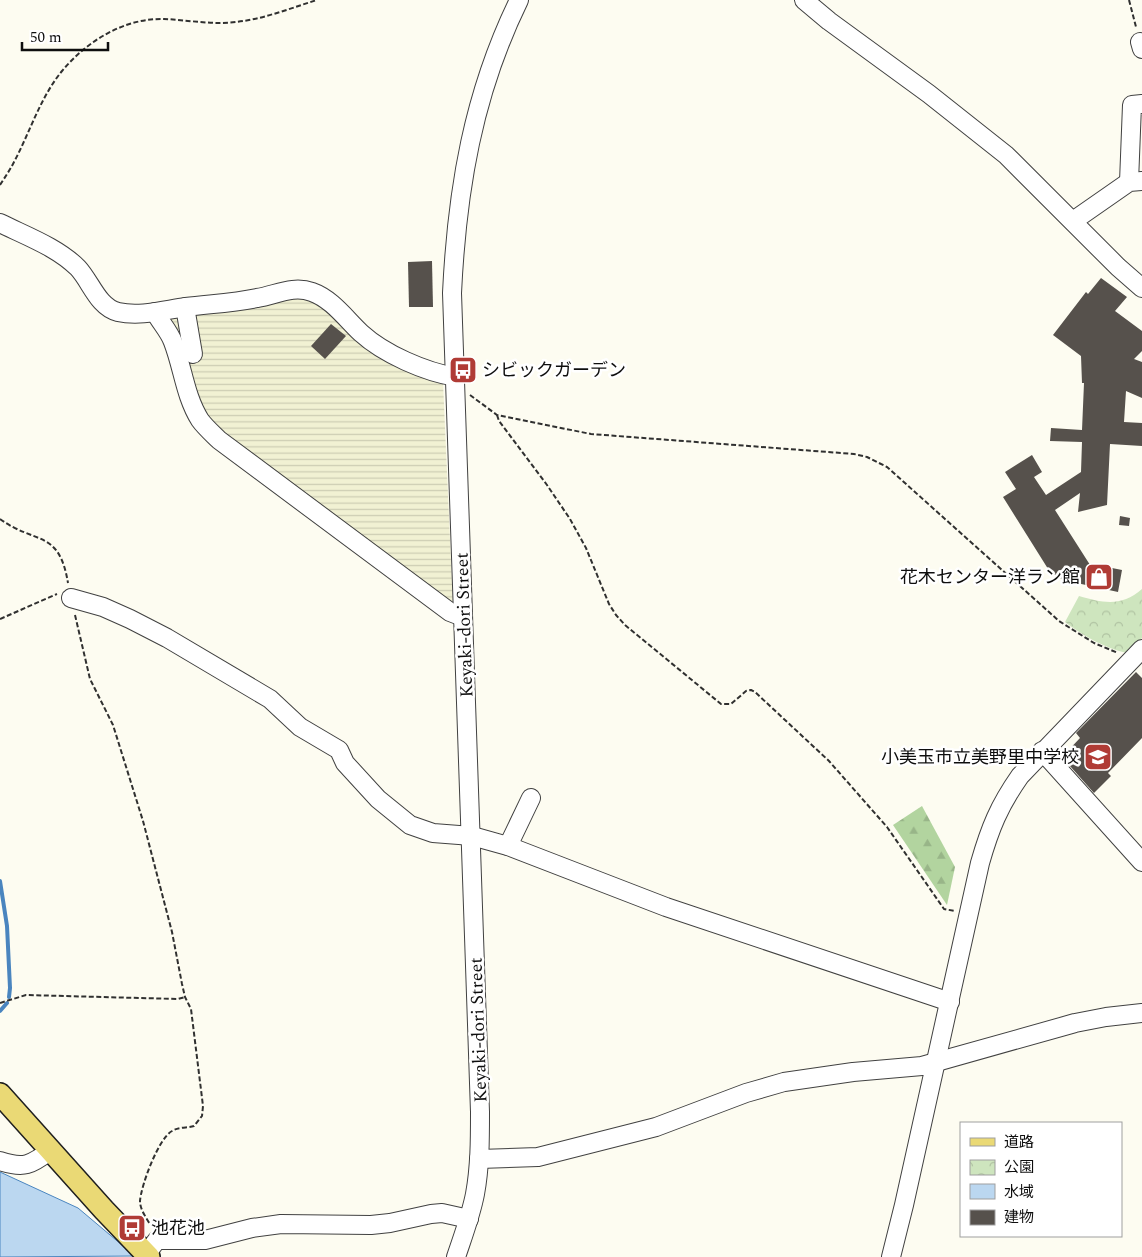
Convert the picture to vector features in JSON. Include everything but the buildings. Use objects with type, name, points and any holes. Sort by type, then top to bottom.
[{"type":"main road","points":[[0,1094],[104,1210],[149,1252]]},
{"type":"street","name":"Keyaki-dori Street","points":[[456,1257],[469,1219],[475,1193],[479,1159],[480,1112],[452,293],[455,242],[464,172],[484,86],[519,0]]},
{"type":"street","points":[[804,0],[829,21],[937,100],[1006,155],[1118,267],[1142,288]]},
{"type":"street","points":[[1073,221],[1135,182],[1132,105],[1142,104]]},
{"type":"street","points":[[0,223],[66,258],[86,278],[103,303],[118,312],[155,312],[243,301],[291,289],[310,291],[328,301],[365,336],[397,357],[442,375],[456,383]]},
{"type":"street","points":[[186,307],[193,354]]},
{"type":"street","points":[[155,312],[172,339],[195,408],[201,420],[214,435],[307,507],[450,612],[463,617]]},
{"type":"street","points":[[70,594],[130,619],[167,638],[270,699],[300,727],[339,750],[345,763],[378,799],[399,818],[410,825],[433,833],[472,836],[508,846],[675,910],[950,1002]]},
{"type":"street","points":[[891,1257],[980,863],[993,822],[1006,796],[1020,776],[1136,655]]},
{"type":"street","points":[[1042,751],[1142,862]]},
{"type":"street","points":[[508,846],[531,798]]},
{"type":"street","points":[[479,1159],[538,1157],[656,1127],[746,1093],[784,1082],[846,1072],[922,1066],[1075,1023],[1142,1013]]},
{"type":"street","points":[[0,1161],[13,1166],[24,1166],[50,1150]]},
{"type":"street","points":[[149,1252],[252,1228],[281,1224],[371,1225],[442,1213],[469,1219]]},
{"type":"path","points":[[0,185],[14,164],[51,87],[73,59],[86,46],[102,36],[135,22],[149,20],[236,22],[268,16],[317,0]]},
{"type":"path","points":[[1129,0],[1141,46]]},
{"type":"path","points":[[456,383],[497,415],[591,434],[867,456],[887,467],[1059,621],[1086,639],[1123,655],[1136,655]]},
{"type":"path","points":[[497,415],[499,422],[570,519],[586,548],[608,604],[625,625],[721,704],[731,704],[746,691],[751,690],[755,692],[829,760],[887,827],[944,909],[969,913]]},
{"type":"path","points":[[0,519],[21,531],[48,542],[57,549],[65,566],[84,658],[90,679],[113,725],[144,821],[172,932],[185,997],[191,1009],[203,1106],[202,1116],[194,1126],[172,1130],[156,1153],[140,1202],[149,1252]]},
{"type":"path","points":[[0,619],[59,593],[70,594]]},
{"type":"path","points":[[0,1003],[26,995],[178,999],[185,997]]},
{"type":"green space","points":[[308,295],[443,382],[453,607],[237,449],[200,412],[164,314]]},
{"type":"green space","points":[[1142,589],[1142,638],[1127,653],[1094,641],[1065,622],[1079,596],[1112,602],[1127,599]]},
{"type":"green space","points":[[922,806],[955,867],[947,905],[893,825]]},
{"type":"water","name":"池花池","points":[[0,1172],[78,1208],[135,1256],[0,1257]]},
{"type":"waterway","points":[[0,881],[7,926],[9,997]]},
{"type":"waterway","points":[[0,1011],[7,1003]]},
{"type":"place","name":"シビックガーデン","points":[[463,370]]},
{"type":"place","name":"花木センター洋ラン館","points":[[1099,577]]},
{"type":"place","name":"小美玉市立美野里中学校","points":[[1098,757]]},
{"type":"place","name":"池花池","points":[[132,1228]]}]
